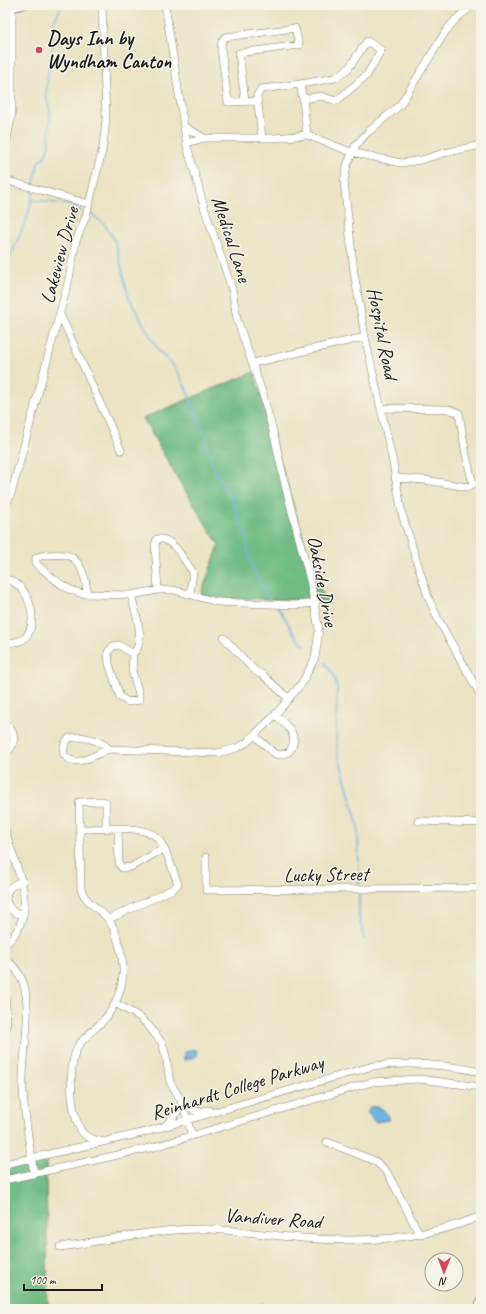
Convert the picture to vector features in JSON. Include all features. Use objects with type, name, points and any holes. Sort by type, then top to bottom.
[{"type":"main road","points":[[10,7],[22,5]]},
{"type":"main road","points":[[479,1309],[481,1300]]},
{"type":"street","name":"Lakeview Drive","points":[[5,507],[11,494],[60,314],[69,279],[76,241],[89,204],[105,132],[102,5]]},
{"type":"street","name":"Medical Lane","points":[[165,5],[187,143],[205,210],[232,289],[237,318],[253,363]]},
{"type":"street","name":"Hospital Road","points":[[473,5],[456,19],[446,31],[400,105],[364,135],[351,152],[344,182],[354,272],[402,514],[428,597],[438,619],[481,696]]},
{"type":"street","points":[[5,149],[8,119],[10,7]]},
{"type":"street","points":[[245,101],[239,53],[299,45],[295,28],[225,37],[222,41],[221,48],[228,102],[258,101]]},
{"type":"street","points":[[262,138],[257,96],[261,89],[336,78],[348,69],[366,41],[381,50],[367,75],[336,102],[321,96],[303,99]]},
{"type":"street","points":[[300,84],[308,135]]},
{"type":"street","points":[[185,127],[204,138]]},
{"type":"street","points":[[187,143],[204,138],[262,138],[308,135],[351,152],[401,163],[416,161],[481,145]]},
{"type":"street","points":[[5,180],[89,204]]},
{"type":"street","points":[[60,314],[121,450]]},
{"type":"street","points":[[253,363],[366,337]]},
{"type":"street","name":"Oakside Drive","points":[[109,749],[105,745],[91,739],[78,737],[69,738],[65,743],[63,753],[70,760],[76,762],[88,759],[109,749],[218,753],[237,748],[254,735],[289,699],[302,683],[314,658],[319,630],[316,603],[275,439],[253,363]]},
{"type":"street","points":[[382,408],[448,409],[459,413],[466,455],[473,484],[467,487],[425,480],[395,478]]},
{"type":"street","points":[[158,590],[155,545],[157,539],[163,538],[169,541],[192,572],[190,594]]},
{"type":"street","points":[[86,594],[87,586],[76,559],[69,555],[44,555],[36,558],[36,564],[59,583],[77,594],[131,595],[158,590],[177,590],[217,602],[295,605],[316,603]]},
{"type":"street","points":[[5,577],[18,583],[28,595],[31,609],[31,625],[26,637],[19,641],[5,643]]},
{"type":"street","points":[[131,595],[140,639],[138,649],[132,654]]},
{"type":"street","points":[[224,638],[255,671],[263,675],[289,699]]},
{"type":"street","points":[[118,645],[132,654],[132,671],[139,694],[139,700],[128,702],[120,697],[109,664],[108,652],[113,646],[118,645]]},
{"type":"street","points":[[254,735],[275,754],[280,755],[289,752],[294,744],[293,734],[275,715]]},
{"type":"street","points":[[5,724],[13,731],[14,738],[9,751],[5,754]]},
{"type":"street","points":[[105,1142],[87,1137],[82,1132],[77,1121],[72,1097],[75,1055],[83,1038],[100,1024],[115,1003],[123,975],[122,961],[116,933],[109,919],[82,893],[79,802],[103,801],[107,807],[106,829]]},
{"type":"street","points":[[418,821],[481,823]]},
{"type":"street","points":[[80,829],[118,829],[140,831],[155,836],[163,849],[178,884],[173,889],[109,919]]},
{"type":"street","points":[[118,829],[119,864],[122,868],[131,867],[163,849]]},
{"type":"street","points":[[5,830],[7,844],[22,882],[25,898],[23,914],[15,933],[5,945]]},
{"type":"street","name":"Lucky Street","points":[[206,857],[206,890],[481,888]]},
{"type":"street","points":[[22,882],[14,884],[9,888],[6,900],[11,910],[16,913],[23,914]]},
{"type":"street","points":[[5,958],[20,974],[26,995],[28,1014],[22,1071],[23,1090],[34,1174]]},
{"type":"street","points":[[5,994],[7,1020],[5,1032]]},
{"type":"street","points":[[115,1003],[138,1016],[148,1025],[162,1043],[166,1056],[170,1082],[182,1102],[192,1136]]},
{"type":"street","name":"Reinhardt College Parkway","points":[[5,1164],[105,1142],[163,1127],[373,1066],[397,1063],[428,1064],[481,1072]]},
{"type":"street","name":"Reinhardt College Parkway","points":[[5,1180],[127,1154],[372,1082],[400,1079],[424,1079],[481,1087]]},
{"type":"street","points":[[182,1102],[197,1112],[243,1104]]},
{"type":"street","points":[[163,1127],[176,1114],[182,1102]]},
{"type":"street","points":[[327,1142],[375,1161],[388,1172],[420,1235]]},
{"type":"street","name":"Vandiver Road","points":[[60,1247],[166,1230],[186,1229],[209,1229],[303,1238],[360,1240],[420,1235],[448,1228],[481,1216]]},
{"type":"green space","points":[[254,372],[316,582],[327,601],[200,597],[219,545],[176,476],[143,418]]},
{"type":"green space","points":[[46,1158],[48,1309],[5,1309],[5,1168]]},
{"type":"water","points":[[193,1049],[197,1051],[197,1056],[184,1060],[184,1052]]},
{"type":"water","points":[[370,1107],[377,1107],[385,1111],[389,1120],[375,1122],[367,1112]]},
{"type":"waterway","points":[[34,183],[38,163],[45,156],[49,145],[50,111],[46,96],[53,42],[52,26],[60,9]]},
{"type":"waterway","points":[[5,279],[10,258],[29,212],[33,192]]},
{"type":"waterway","points":[[33,200],[71,205],[81,211]]},
{"type":"waterway","points":[[92,214],[104,224],[115,241],[129,298],[158,350],[175,368],[185,386],[204,434],[213,466],[238,514],[246,537],[249,559],[266,596],[270,600]]},
{"type":"waterway","points":[[277,607],[293,633],[305,645]]},
{"type":"waterway","points":[[325,663],[334,676],[337,688],[336,739],[338,754],[358,826],[359,886]]},
{"type":"waterway","points":[[359,894],[359,917],[364,939]]},
{"type":"place","name":"Days Inn by Wyndham Canton","points":[[39,50]]}]
